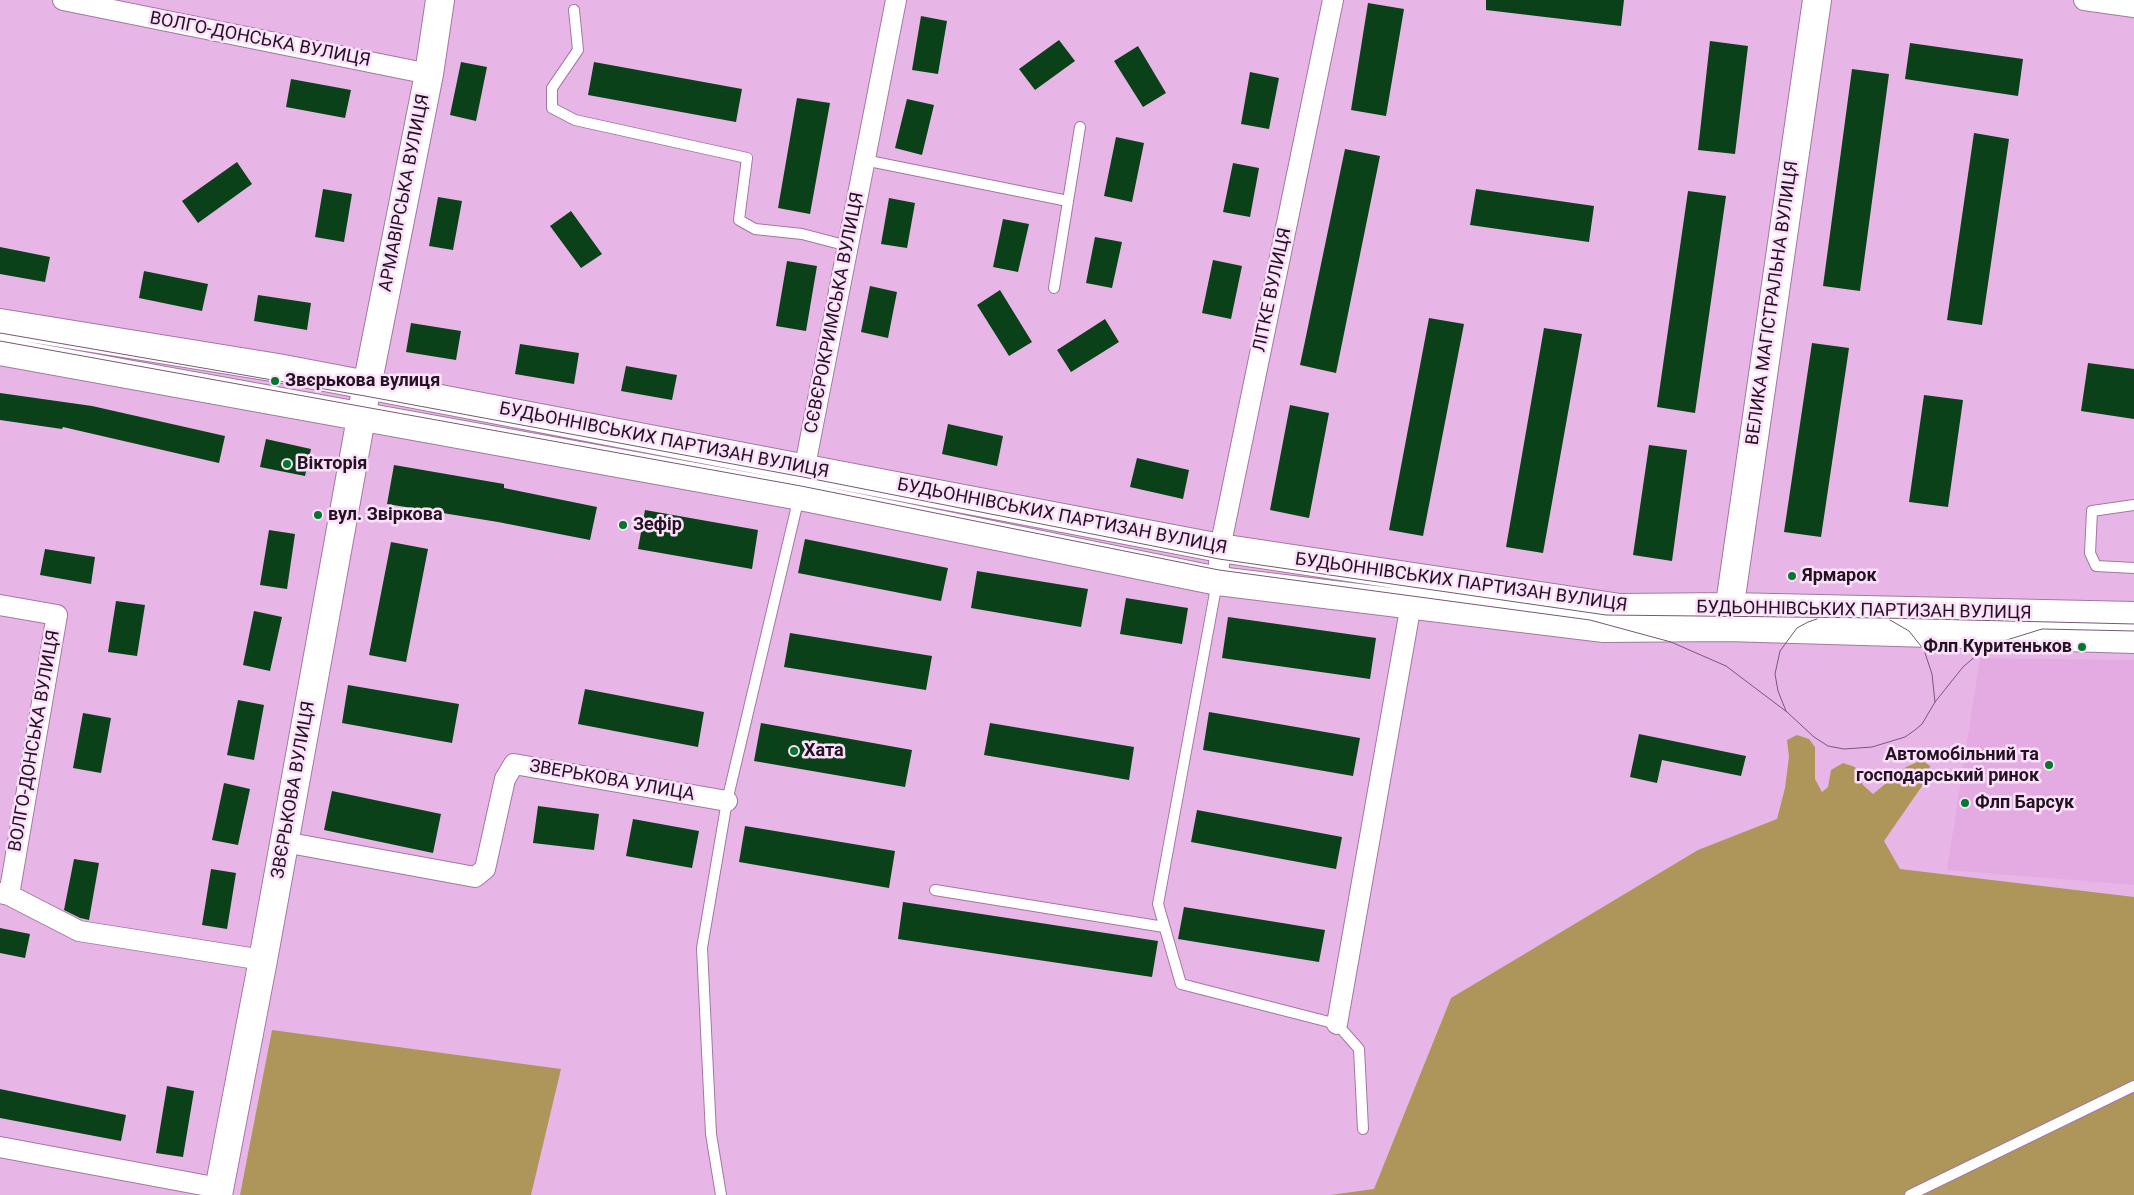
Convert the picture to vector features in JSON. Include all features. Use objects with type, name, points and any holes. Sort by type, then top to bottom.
[{"type":"main road","name":"АРМАВІРСЬКА ВУЛИЦЯ","points":[[367,385],[429,74],[440,0]]},
{"type":"main road","name":"ВЕЛИКА МАГІСТРАЛЬНА ВУЛИЦЯ","points":[[1728,617],[1817,0]]},
{"type":"main road","name":"БУДЬОННІВСЬКИХ ПАРТИЗАН ВУЛИЦЯ","points":[[0,323],[278,368],[805,467],[1220,548],[1620,608],[1728,617],[2134,639]]},
{"type":"main road","name":"БУДЬОННІВСЬКИХ ПАРТИЗАН ВУЛИЦЯ","points":[[0,350],[800,496],[1218,581],[1604,628],[1728,617],[2134,616]]},
{"type":"main road","name":"ЗВЄРЬКОВА ВУЛИЦЯ","points":[[218,1192],[263,960],[367,385]]},
{"type":"street","name":"ВОЛГО-ДОНСЬКА ВУЛИЦЯ","points":[[63,0],[429,74]]},
{"type":"street","name":"СЄВЄРОКРИМСЬКА ВУЛИЦЯ","points":[[800,496],[896,0]]},
{"type":"street","name":"ЛІТКЕ ВУЛИЦЯ","points":[[1218,581],[1220,548],[1333,0]]},
{"type":"street","points":[[2084,0],[2134,7]]},
{"type":"street","name":"ВОЛГО-ДОНСЬКА ВУЛИЦЯ","points":[[0,604],[57,615],[5,894],[79,931],[263,960]]},
{"type":"street","points":[[1337,1024],[1411,604]]},
{"type":"street","name":"ЗВЕРЬКОВА УЛИЦА","points":[[284,842],[476,877],[485,869],[505,779],[514,764],[727,801]]},
{"type":"street","points":[[0,1147],[218,1192]]},
{"type":"lane","points":[[574,10],[578,50],[552,88],[552,108],[575,120],[747,158],[738,220],[755,229],[802,234],[848,246]]},
{"type":"lane","points":[[1054,288],[1080,127]]},
{"type":"lane","points":[[864,160],[1068,201]]},
{"type":"lane","points":[[721,1195],[712,1134],[702,948],[727,801],[800,496]]},
{"type":"lane","points":[[2134,505],[2092,511],[2090,553],[2096,566],[2134,568]]},
{"type":"lane","points":[[1218,581],[1158,904],[1164,927],[1181,984],[1337,1024],[1359,1050],[1364,1129]]},
{"type":"lane","points":[[935,890],[1164,927]]},
{"type":"lane","points":[[1910,1195],[2134,1086]]},
{"type":"shaded area","name":"Автомобільний та господарський ринок","points":[[1980,658],[2134,660],[2134,885],[1947,870]]},
{"type":"shaded area","points":[[1797,735],[1809,739],[1815,747],[1815,779],[1822,792],[1828,787],[1831,770],[1843,763],[1855,767],[1863,785],[1873,794],[1906,767],[1922,760],[1930,766],[1929,776],[1884,841],[1900,869],[2134,897],[2134,1195],[1330,1195],[1374,1189],[1451,998],[1698,850],[1777,819],[1785,788],[1789,757],[1787,740]]},
{"type":"shaded area","points":[[272,1030],[561,1069],[531,1195],[240,1195]]},
{"type":"building","points":[[1486,0],[1624,0],[1621,26],[1486,10]]},
{"type":"building","points":[[1368,3],[1404,9],[1386,116],[1351,110]]},
{"type":"building","points":[[921,16],[947,21],[938,74],[912,70]]},
{"type":"building","points":[[1059,40],[1075,61],[1035,90],[1019,69]]},
{"type":"building","points":[[1710,41],[1748,46],[1735,154],[1698,150]]},
{"type":"building","points":[[1910,43],[2023,59],[2018,96],[1905,79]]},
{"type":"building","points":[[1138,46],[1166,93],[1143,107],[1114,61]]},
{"type":"building","points":[[461,62],[487,67],[476,121],[450,115]]},
{"type":"building","points":[[594,62],[742,89],[736,122],[588,95]]},
{"type":"building","points":[[1852,69],[1889,74],[1860,291],[1823,286]]},
{"type":"building","points":[[1250,72],[1279,78],[1269,129],[1241,124]]},
{"type":"building","points":[[291,79],[351,90],[345,118],[286,107]]},
{"type":"building","points":[[797,98],[830,103],[810,214],[778,208]]},
{"type":"building","points":[[907,99],[934,105],[922,155],[895,148]]},
{"type":"building","points":[[1974,133],[2009,139],[1982,325],[1947,320]]},
{"type":"building","points":[[1116,137],[1144,143],[1132,202],[1104,196]]},
{"type":"building","points":[[1345,149],[1380,156],[1336,373],[1300,365]]},
{"type":"building","points":[[237,162],[252,184],[198,223],[182,201]]},
{"type":"building","points":[[1233,163],[1259,168],[1250,217],[1223,212]]},
{"type":"building","points":[[323,189],[352,194],[344,242],[315,237]]},
{"type":"building","points":[[1476,189],[1594,206],[1589,242],[1470,225]]},
{"type":"building","points":[[1688,191],[1726,196],[1695,413],[1657,407]]},
{"type":"building","points":[[438,197],[462,201],[453,250],[429,246]]},
{"type":"building","points":[[889,198],[915,203],[907,248],[881,244]]},
{"type":"building","points":[[571,211],[602,254],[581,268],[550,226]]},
{"type":"building","points":[[1003,219],[1029,224],[1018,272],[993,267]]},
{"type":"building","points":[[1095,237],[1122,242],[1112,288],[1086,283]]},
{"type":"building","points":[[0,247],[50,257],[45,282],[0,274]]},
{"type":"building","points":[[1213,260],[1242,266],[1231,319],[1202,313]]},
{"type":"building","points":[[787,261],[817,266],[806,331],[776,326]]},
{"type":"building","points":[[144,271],[208,284],[202,311],[139,298]]},
{"type":"building","points":[[870,286],[897,292],[888,338],[861,332]]},
{"type":"building","points":[[1000,290],[1032,342],[1009,356],[977,305]]},
{"type":"building","points":[[258,295],[311,303],[307,330],[254,321]]},
{"type":"building","points":[[1429,318],[1464,324],[1423,536],[1389,530]]},
{"type":"building","points":[[1105,319],[1119,342],[1071,372],[1057,350]]},
{"type":"building","points":[[411,323],[461,331],[456,360],[406,352]]},
{"type":"building","points":[[1544,328],[1582,334],[1543,553],[1506,547]]},
{"type":"building","points":[[1812,343],[1849,348],[1821,537],[1784,532]]},
{"type":"building","points":[[520,344],[579,353],[574,384],[515,374]]},
{"type":"building","points":[[2088,363],[2134,369],[2134,419],[2081,411]]},
{"type":"building","points":[[626,366],[677,375],[672,400],[621,391]]},
{"type":"building","points":[[0,393],[92,406],[225,436],[219,463],[63,427],[62,429],[0,420]]},
{"type":"building","points":[[1924,395],[1963,400],[1948,507],[1909,502]]},
{"type":"building","points":[[1290,405],[1329,413],[1309,518],[1270,510]]},
{"type":"building","points":[[948,424],[1003,436],[997,466],[942,454]]},
{"type":"building","points":[[266,439],[311,449],[305,476],[260,467]]},
{"type":"building","points":[[1649,445],[1687,450],[1672,561],[1633,555]]},
{"type":"building","points":[[1137,458],[1189,470],[1183,499],[1130,487]]},
{"type":"building","points":[[394,465],[504,484],[504,488],[597,507],[590,540],[498,522],[387,504]]},
{"type":"building","points":[[645,510],[758,530],[752,569],[638,549]]},
{"type":"building","points":[[269,530],[295,534],[287,589],[260,585]]},
{"type":"building","points":[[805,539],[948,568],[941,601],[798,573]]},
{"type":"building","points":[[391,542],[428,549],[406,662],[369,655]]},
{"type":"building","points":[[45,549],[95,557],[91,584],[40,575]]},
{"type":"building","points":[[977,571],[1088,589],[1081,627],[971,608]]},
{"type":"building","points":[[1126,598],[1188,608],[1182,644],[1120,634]]},
{"type":"building","points":[[116,601],[145,605],[137,656],[108,652]]},
{"type":"building","points":[[254,611],[282,617],[270,671],[243,665]]},
{"type":"building","points":[[1228,617],[1376,638],[1370,679],[1222,658]]},
{"type":"building","points":[[790,633],[932,656],[926,690],[784,667]]},
{"type":"building","points":[[348,685],[459,704],[452,743],[342,723]]},
{"type":"building","points":[[585,689],[704,712],[698,747],[578,724]]},
{"type":"building","points":[[238,700],[264,705],[254,760],[227,755]]},
{"type":"building","points":[[1209,712],[1360,738],[1353,776],[1203,750]]},
{"type":"building","points":[[83,713],[111,718],[101,773],[73,768]]},
{"type":"building","points":[[761,723],[912,750],[905,787],[754,761]]},
{"type":"building","points":[[990,723],[1134,747],[1129,780],[984,755]]},
{"type":"building","points":[[1639,734],[1746,756],[1741,776],[1662,760],[1657,783],[1630,777]]},
{"type":"building","points":[[224,783],[250,789],[238,845],[212,840]]},
{"type":"building","points":[[332,791],[441,814],[433,853],[324,830]]},
{"type":"building","points":[[538,806],[599,814],[594,850],[533,843]]},
{"type":"building","points":[[1197,810],[1342,837],[1336,869],[1191,842]]},
{"type":"building","points":[[633,819],[699,831],[692,868],[626,856]]},
{"type":"building","points":[[745,826],[895,851],[889,888],[739,862]]},
{"type":"building","points":[[74,859],[99,863],[89,920],[64,910]]},
{"type":"building","points":[[211,869],[236,873],[227,929],[202,925]]},
{"type":"building","points":[[903,902],[1158,941],[1152,977],[898,939]]},
{"type":"building","points":[[1184,907],[1325,930],[1319,962],[1178,939]]},
{"type":"building","points":[[0,928],[30,934],[25,958],[0,953]]},
{"type":"building","points":[[167,1086],[194,1091],[183,1157],[156,1153]]},
{"type":"building","points":[[0,1089],[126,1115],[121,1141],[0,1118]]},
{"type":"tram line","points":[[0,333],[365,396],[803,477],[1219,559],[1606,615],[1884,618],[2134,624]]},
{"type":"tram line","points":[[0,341],[801,486],[1219,570],[1590,620],[1671,642],[1726,666],[1787,712],[1814,737],[1828,746],[1844,749],[1872,747],[1905,737],[1922,724],[1935,702],[1963,667],[1978,654],[1997,643],[2042,629],[2134,631]]},
{"type":"tram line","points":[[1786,711],[1778,691],[1775,674],[1780,651],[1797,628],[1817,619]]},
{"type":"tram line","points":[[1890,620],[1909,631],[1924,650],[1932,674],[1935,702]]},
{"type":"place","name":"Звєрькова вулиця","points":[[275,381]]},
{"type":"place","name":"Вікторія","points":[[287,464]]},
{"type":"place","name":"вул. Звіркова","points":[[318,515]]},
{"type":"place","name":"Зефір","points":[[623,525]]},
{"type":"place","name":"Ярмарок","points":[[1792,576]]},
{"type":"place","name":"Флп Куритеньков","points":[[2082,647]]},
{"type":"place","name":"Хата","points":[[794,751]]},
{"type":"place","name":"Автомобільний та господарський ринок","points":[[2049,765]]},
{"type":"place","name":"Флп Барсук","points":[[1965,803]]}]
